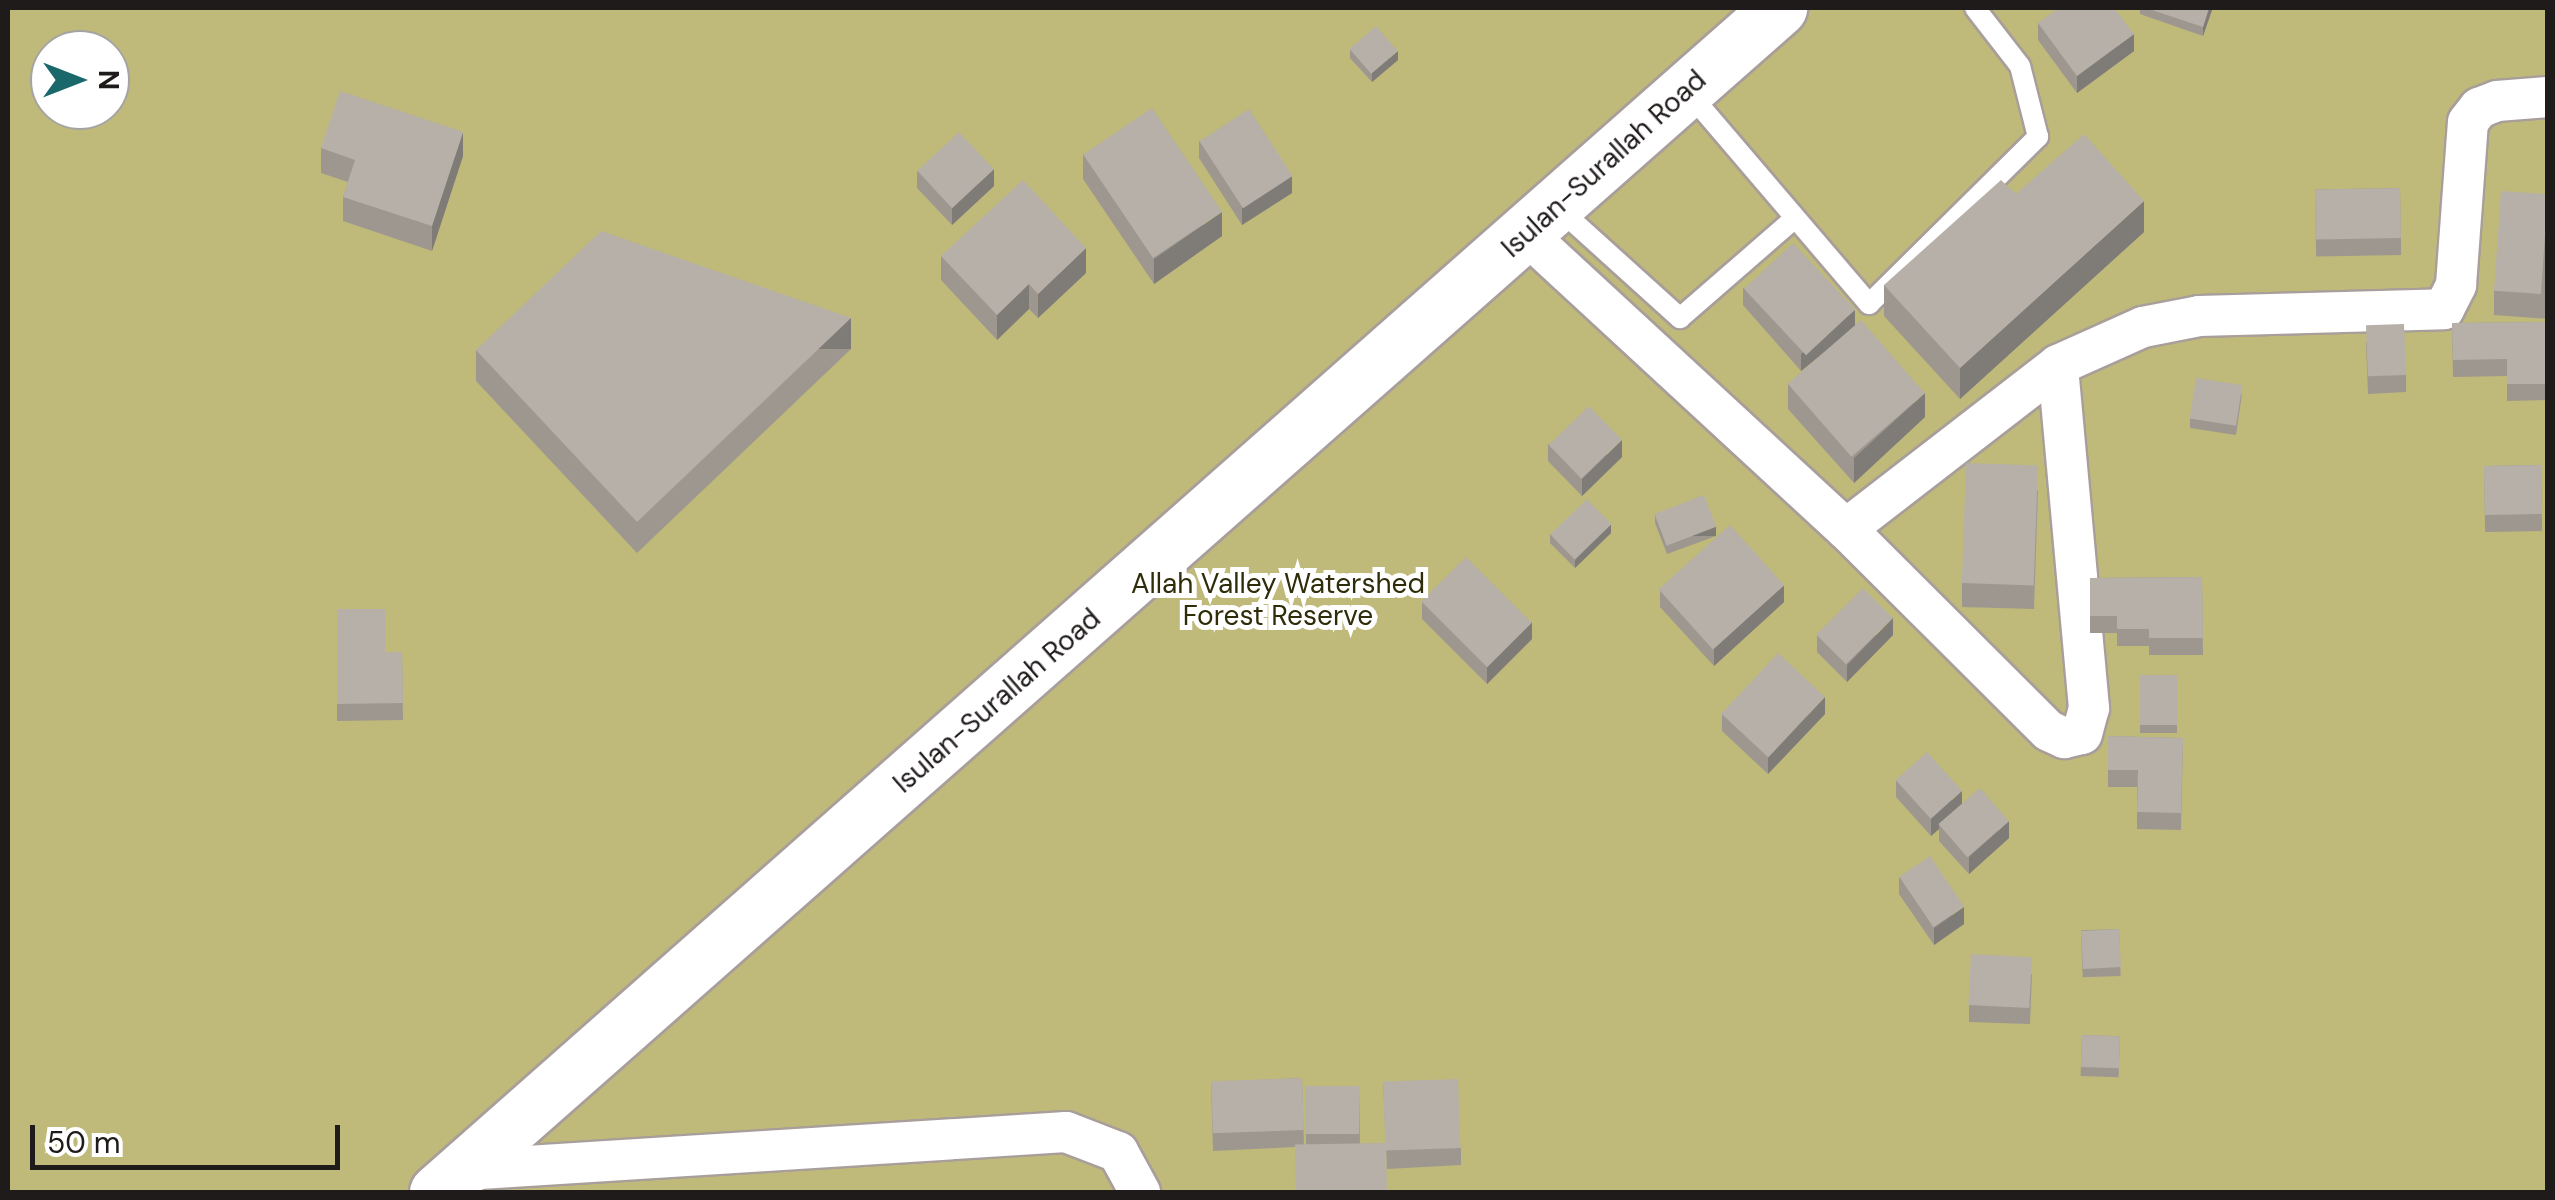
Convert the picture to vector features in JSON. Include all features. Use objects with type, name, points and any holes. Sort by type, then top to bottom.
[{"type":"highway","name":"Isulan-Surallah Road","points":[[451,1181],[1779,8]]},
{"type":"street","points":[[1846,529],[2058,365],[2143,327],[2198,316],[2428,314],[2444,309],[2456,285],[2468,122],[2478,108],[2497,101],[2548,97]]},
{"type":"street","points":[[1542,220],[2049,731],[2064,738],[2082,734],[2089,708],[2058,365]]},
{"type":"street","points":[[451,1181],[1066,1132],[1101,1140],[1118,1152],[1140,1192]]},
{"type":"lane","points":[[1686,90],[1868,304],[2038,137],[2020,66],[1975,8]]},
{"type":"lane","points":[[1542,220],[1680,318],[1795,218]]},
{"type":"green space","name":"Allah Valley Watershed Forest Reserve","points":[[8,8],[2547,8],[2547,1192],[8,1192]]},
{"type":"building","points":[[2059,8],[2114,8],[2134,34],[2077,76],[2038,23]]},
{"type":"building","points":[[2146,8],[2209,8],[2203,27]]},
{"type":"building","points":[[1376,26],[1398,51],[1371,74],[1350,49]]},
{"type":"building","points":[[340,91],[463,132],[432,226],[343,197],[355,160],[321,148]]},
{"type":"building","points":[[1152,108],[1222,212],[1153,258],[1083,154]]},
{"type":"building","points":[[1249,109],[1293,176],[1243,208],[1200,141]]},
{"type":"building","points":[[959,132],[994,169],[952,208],[917,171]]},
{"type":"building","points":[[2084,134],[2144,201],[1960,368],[1884,285],[2001,180],[2016,194]]},
{"type":"building","points":[[1023,180],[1086,248],[1038,294],[1029,284],[997,315],[941,256]]},
{"type":"building","points":[[2400,188],[2401,238],[2316,239],[2315,189]]},
{"type":"building","points":[[2501,191],[2548,194],[2541,294],[2494,291]]},
{"type":"building","points":[[601,231],[851,318],[637,522],[476,350]]},
{"type":"building","points":[[1793,243],[1855,310],[1806,355],[1744,289]]},
{"type":"building","points":[[1861,320],[1925,393],[1851,457],[1788,384]]},
{"type":"building","points":[[2548,322],[2548,384],[2507,384],[2507,359],[2453,360],[2452,323]]},
{"type":"building","points":[[2404,324],[2406,375],[2368,376],[2366,325]]},
{"type":"building","points":[[2196,378],[2242,385],[2236,426],[2190,418]]},
{"type":"building","points":[[1589,406],[1622,440],[1581,479],[1549,445]]},
{"type":"building","points":[[1966,463],[2038,466],[2034,585],[1962,583]]},
{"type":"building","points":[[2541,465],[2542,514],[2485,515],[2484,466]]},
{"type":"building","points":[[1704,495],[1716,527],[1667,546],[1655,514]]},
{"type":"building","points":[[1587,499],[1611,524],[1575,560],[1550,534]]},
{"type":"building","points":[[1730,525],[1784,585],[1713,649],[1659,589]]},
{"type":"building","points":[[1466,557],[1532,623],[1487,667],[1421,602]]},
{"type":"building","points":[[2202,577],[2203,638],[2149,638],[2149,629],[2117,629],[2117,616],[2090,616],[2090,578]]},
{"type":"building","points":[[1863,588],[1893,618],[1846,664],[1816,635]]},
{"type":"building","points":[[337,609],[385,609],[385,652],[402,652],[403,703],[337,704]]},
{"type":"building","points":[[1778,653],[1825,697],[1768,757],[1721,714]]},
{"type":"building","points":[[2140,675],[2177,675],[2177,725],[2140,725]]},
{"type":"building","points":[[2108,736],[2183,738],[2181,813],[2137,812],[2138,770],[2108,770]]},
{"type":"building","points":[[1927,752],[1962,791],[1931,819],[1896,780]]},
{"type":"building","points":[[1980,788],[2009,821],[1967,857],[1938,824]]},
{"type":"building","points":[[1930,856],[1964,907],[1933,927],[1899,877]]},
{"type":"building","points":[[2119,929],[2121,967],[2083,969],[2081,931]]},
{"type":"building","points":[[1971,954],[2032,957],[2029,1008],[1968,1005]]},
{"type":"building","points":[[2082,1035],[2120,1036],[2119,1068],[2081,1067]]},
{"type":"building","points":[[1302,1078],[1304,1130],[1213,1133],[1211,1081]]},
{"type":"building","points":[[1458,1079],[1460,1148],[1385,1151],[1383,1082]]},
{"type":"building","points":[[1305,1086],[1359,1086],[1359,1134],[1305,1134]]},
{"type":"building","points":[[1386,1143],[1387,1192],[1296,1192],[1295,1145]]}]
